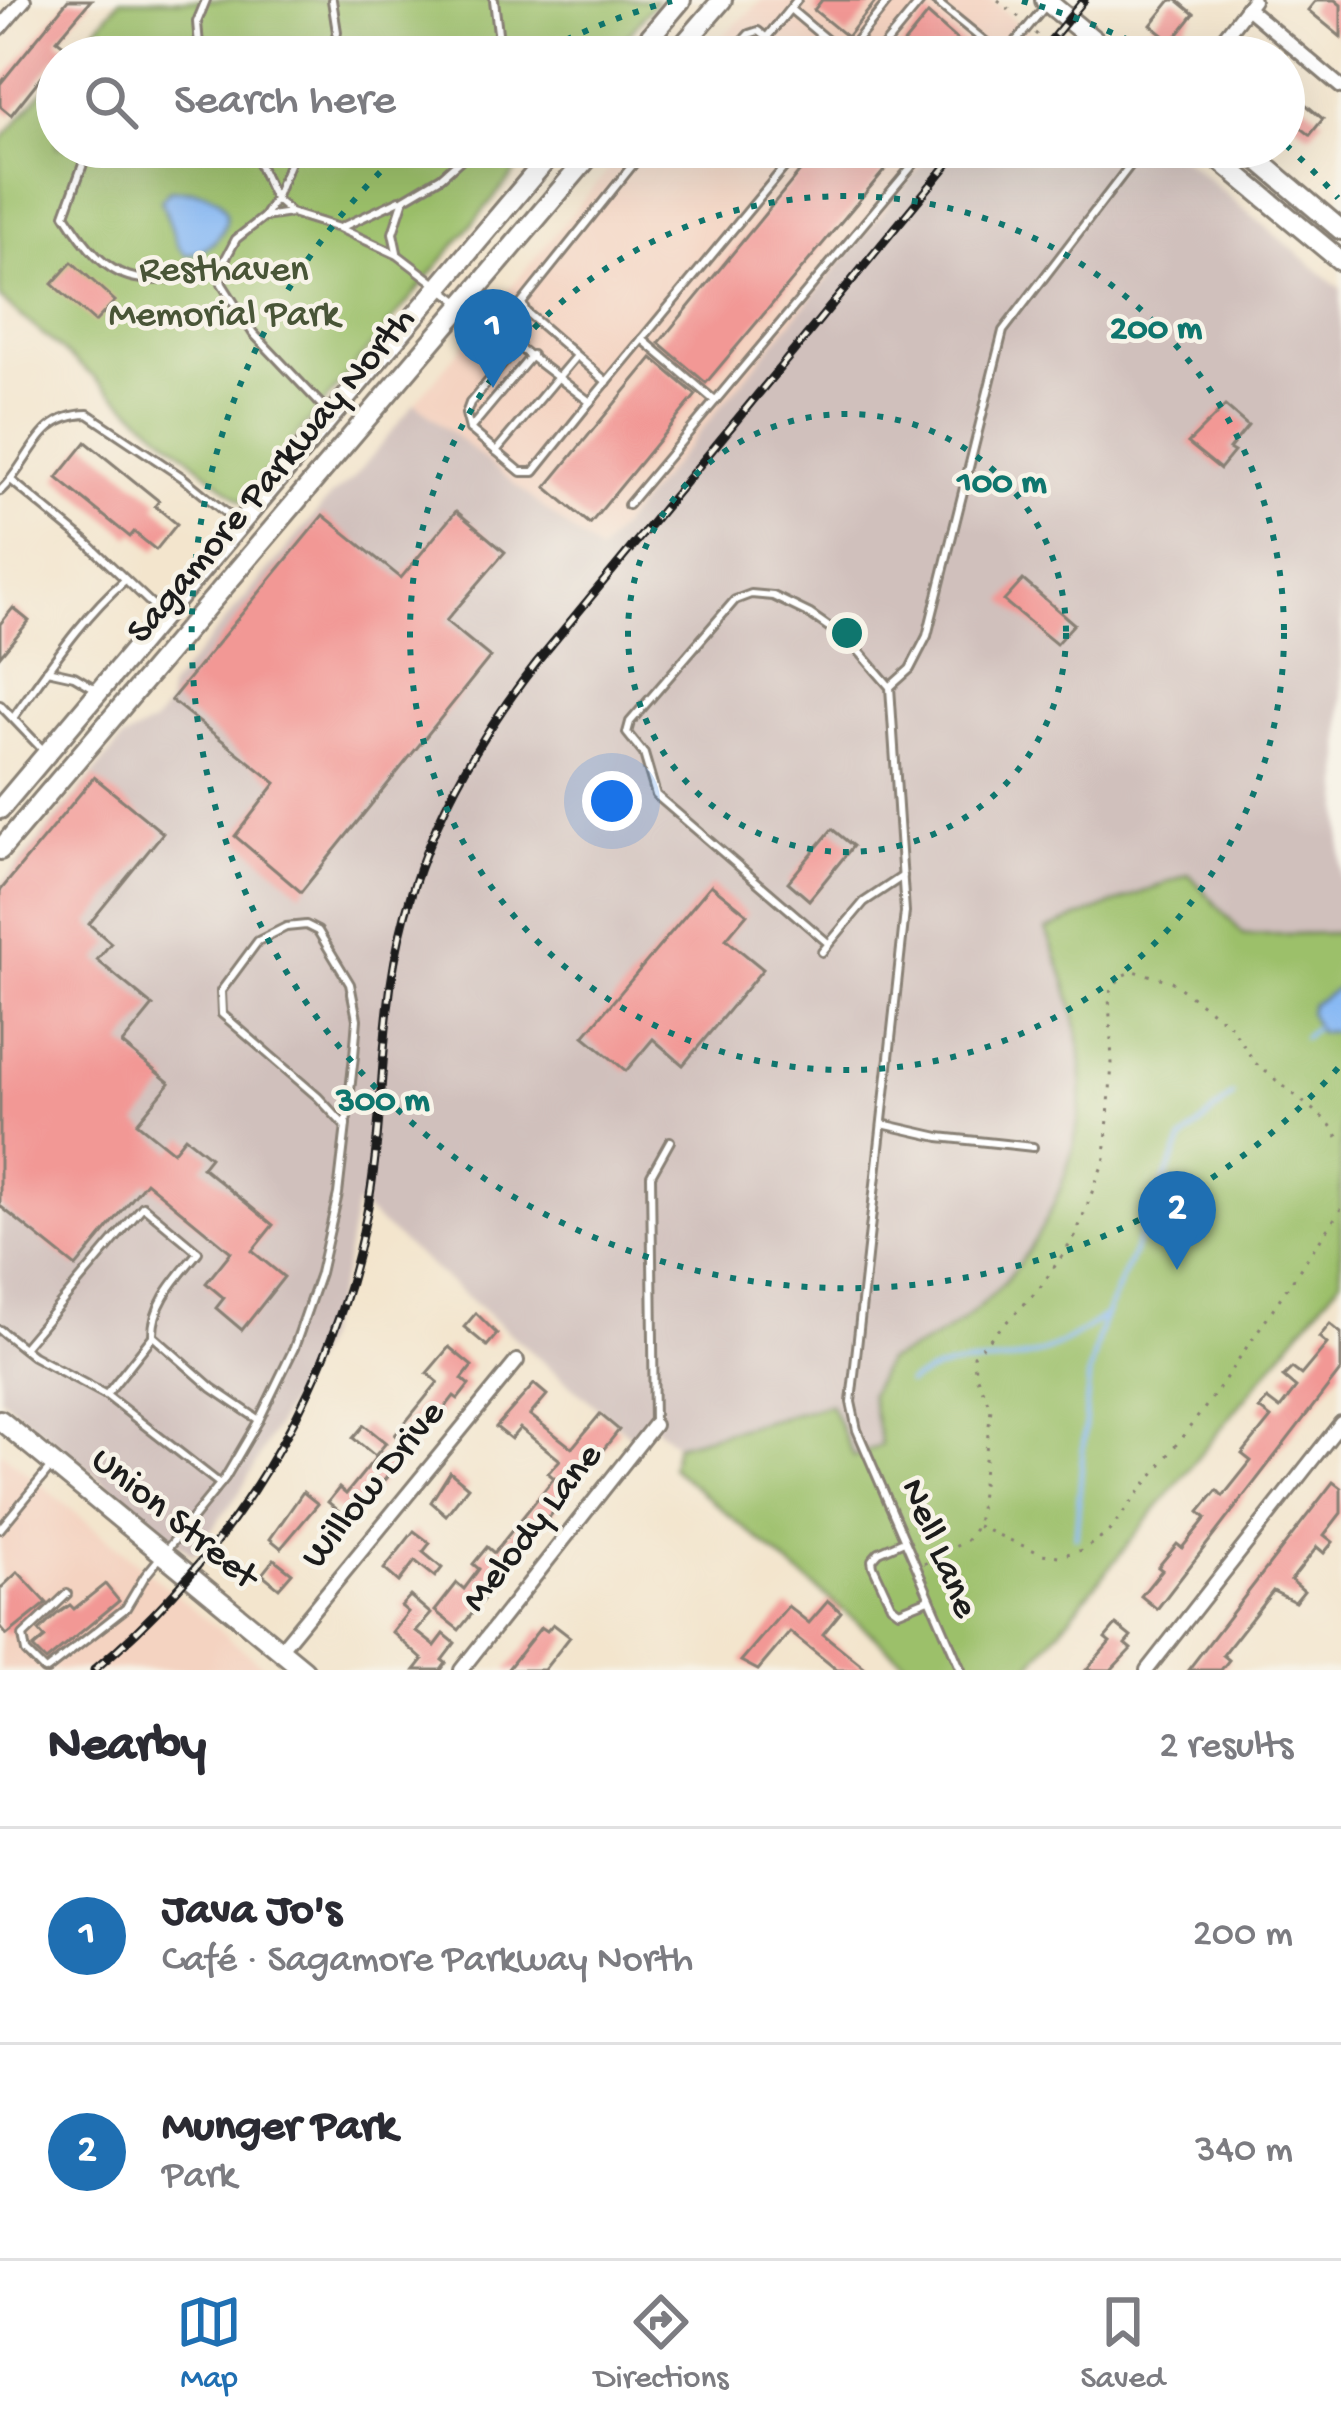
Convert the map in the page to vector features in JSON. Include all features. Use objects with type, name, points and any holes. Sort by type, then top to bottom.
[{"type":"main road","points":[[651,36],[681,0]]},
{"type":"main road","points":[[691,36],[722,0]]},
{"type":"main road","points":[[1046,1],[1088,36]]},
{"type":"main road","name":"Sagamore Parkway North","points":[[0,809],[539,168]]},
{"type":"main road","name":"Sagamore Parkway North","points":[[0,850],[579,168]]},
{"type":"main road","points":[[1229,168],[1341,261]]},
{"type":"main road","points":[[1268,168],[1341,230]]},
{"type":"main road","name":"Union Street","points":[[0,1420],[304,1670]]},
{"type":"street","points":[[0,28],[24,0]]},
{"type":"street","points":[[1225,36],[1250,4],[1285,36]]},
{"type":"street","points":[[1305,54],[1341,87]]},
{"type":"street","name":"Willow Drive","points":[[280,1650],[518,1361]]},
{"type":"street","points":[[1147,1670],[1341,1423]]},
{"type":"street","name":"Melody Lane","points":[[461,1670],[654,1425]]},
{"type":"lane","points":[[198,36],[197,22],[206,0]]},
{"type":"lane","points":[[332,0],[336,36]]},
{"type":"lane","points":[[494,0],[498,36]]},
{"type":"lane","points":[[768,36],[797,0]]},
{"type":"lane","points":[[862,36],[890,0]]},
{"type":"lane","points":[[892,36],[922,0]]},
{"type":"lane","points":[[934,0],[978,36]]},
{"type":"lane","points":[[1020,36],[1046,1]]},
{"type":"lane","points":[[790,9],[822,36]]},
{"type":"lane","points":[[82,168],[65,214],[108,269],[133,280],[219,271]]},
{"type":"lane","points":[[261,168],[275,199],[291,214]]},
{"type":"lane","points":[[288,168],[264,218],[236,238],[219,271],[253,334],[332,415]]},
{"type":"lane","points":[[340,228],[404,199],[451,168]]},
{"type":"lane","points":[[607,382],[526,312],[522,303],[630,168]]},
{"type":"lane","points":[[519,345],[466,414],[470,429],[496,452],[521,472],[534,472],[784,168]]},
{"type":"lane","points":[[628,505],[910,168]]},
{"type":"lane","points":[[828,943],[656,795],[644,754],[627,734],[630,722],[735,600],[751,594],[773,596],[809,614],[853,644],[890,687],[910,669],[927,636],[1003,331],[1128,168]]},
{"type":"lane","points":[[398,255],[393,232],[404,199]]},
{"type":"lane","points":[[264,218],[291,214],[340,228],[398,255],[590,402]]},
{"type":"lane","points":[[642,339],[715,401]]},
{"type":"lane","points":[[470,429],[532,355]]},
{"type":"lane","points":[[496,452],[576,356]]},
{"type":"lane","points":[[0,491],[45,430],[72,414],[88,414],[182,477],[240,524]]},
{"type":"lane","points":[[11,481],[86,542],[163,615]]},
{"type":"lane","points":[[13,718],[100,603],[125,580]]},
{"type":"lane","points":[[47,670],[74,676],[99,691]]},
{"type":"lane","name":"Nell Lane","points":[[890,687],[905,913],[851,1402],[865,1449],[961,1670]]},
{"type":"lane","points":[[0,704],[46,754]]},
{"type":"lane","points":[[822,952],[864,902],[903,876]]},
{"type":"lane","points":[[67,1594],[23,1636],[26,1652],[45,1670],[126,1608],[220,1484],[259,1420],[294,1348],[320,1274],[338,1193],[357,1019],[350,984],[318,931],[306,925],[286,927],[258,940],[221,992],[222,1014],[345,1126]]},
{"type":"lane","points":[[882,1124],[939,1137],[1033,1148]]},
{"type":"lane","points":[[654,1425],[651,1175],[670,1141]]},
{"type":"lane","points":[[23,1348],[143,1206],[198,1252],[156,1313],[153,1336],[106,1395]]},
{"type":"lane","points":[[0,1330],[106,1395],[220,1484]]},
{"type":"lane","points":[[153,1336],[212,1388],[259,1420]]},
{"type":"lane","points":[[0,1529],[54,1464]]},
{"type":"lane","points":[[904,1541],[878,1552],[873,1566],[891,1605],[899,1611],[929,1600]]},
{"type":"path","points":[[916,1568],[960,1544],[977,1526],[991,1409],[973,1364],[976,1350],[1039,1289],[1075,1237],[1105,1158],[1112,1064],[1107,1011],[1113,985],[1120,977],[1133,971],[1171,981],[1231,1026],[1256,1063],[1328,1122],[1341,1141]]},
{"type":"path","points":[[977,1526],[1042,1555],[1082,1550],[1106,1535],[1210,1401],[1341,1209]]},
{"type":"shaded area","points":[[762,0],[992,0],[1031,34],[1029,36],[723,36]]},
{"type":"shaded area","points":[[610,168],[919,168],[598,553],[415,403]]},
{"type":"shaded area","points":[[920,168],[1194,168],[1341,289],[1341,933],[1046,930],[1063,971],[1081,1050],[1081,1106],[1069,1161],[1049,1214],[1021,1261],[982,1305],[927,1345],[886,1361],[870,1394],[881,1445],[854,1457],[829,1405],[676,1445],[648,1420],[632,1437],[356,1203],[344,1271],[320,1346],[240,1492],[193,1555],[0,1397],[0,886],[122,740],[154,723],[168,705],[168,689],[415,403],[599,553]]},
{"type":"shaded area","points":[[0,1451],[268,1670],[0,1670]]},
{"type":"green space","points":[[120,0],[657,0],[627,36],[90,36]]},
{"type":"green space","name":"Resthaven Memorial Park","points":[[36,99],[36,168],[519,168],[242,502],[0,298],[0,142]]},
{"type":"green space","points":[[1189,874],[1244,935],[1341,933],[1341,1279],[1027,1670],[915,1670],[671,1467],[676,1445],[830,1404],[854,1457],[881,1445],[870,1394],[886,1361],[936,1338],[981,1305],[1027,1252],[1061,1187],[1079,1116],[1080,1045],[1046,930]]},
{"type":"water","points":[[170,190],[210,195],[226,212],[222,231],[207,247],[186,255],[178,246],[161,200]]},
{"type":"water","points":[[1341,986],[1341,1031],[1319,1032],[1309,1012],[1311,1005]]},
{"type":"building","points":[[68,0],[91,0],[60,36],[39,36]]},
{"type":"building","points":[[822,0],[877,0],[848,36],[814,10]]},
{"type":"building","points":[[1171,0],[1194,14],[1177,36],[1165,36],[1151,25]]},
{"type":"building","points":[[1316,0],[1335,0],[1341,5],[1341,37],[1308,10]]},
{"type":"building","points":[[928,14],[953,36],[910,36]]},
{"type":"building","points":[[36,40],[36,83],[11,115],[0,106],[0,84]]},
{"type":"building","points":[[1305,104],[1323,119],[1310,135],[1305,131]]},
{"type":"building","points":[[803,168],[886,168],[706,383],[659,343]]},
{"type":"building","points":[[72,262],[115,301],[95,322],[52,284]]},
{"type":"building","points":[[652,358],[696,395],[590,524],[546,487]]},
{"type":"building","points":[[1225,406],[1248,426],[1220,469],[1188,443]]},
{"type":"building","points":[[86,442],[159,501],[155,506],[177,524],[156,550],[134,532],[130,537],[57,478]]},
{"type":"building","points":[[456,511],[505,552],[446,621],[490,657],[301,892],[235,836],[276,783],[171,700],[323,515],[401,578]]},
{"type":"building","points":[[1023,580],[1074,624],[1056,644],[1004,601]]},
{"type":"building","points":[[13,608],[29,621],[0,656],[0,624]]},
{"type":"building","points":[[94,777],[163,833],[89,924],[111,943],[97,960],[153,1006],[122,1044],[170,1083],[137,1123],[173,1152],[185,1137],[210,1157],[202,1167],[273,1225],[252,1251],[284,1277],[242,1330],[216,1308],[224,1298],[206,1283],[231,1252],[146,1182],[76,1267],[0,1206],[0,891]]},
{"type":"building","points":[[832,829],[853,846],[809,900],[788,882]]},
{"type":"building","points":[[711,885],[747,914],[726,939],[763,969],[683,1065],[653,1039],[626,1071],[584,1036]]},
{"type":"building","points":[[476,1313],[497,1334],[487,1346],[464,1327]]},
{"type":"building","points":[[1330,1324],[1341,1333],[1341,1370],[1157,1609],[1141,1596],[1162,1570],[1158,1567],[1177,1544],[1182,1548],[1206,1518],[1199,1512],[1217,1490],[1223,1496],[1251,1461],[1242,1454],[1271,1418],[1259,1409],[1267,1399],[1280,1409],[1296,1388],[1283,1377],[1292,1368],[1301,1375],[1327,1344],[1319,1337]]},
{"type":"building","points":[[449,1347],[472,1366],[462,1379],[469,1385],[458,1399],[454,1396],[412,1450],[395,1435],[438,1382],[427,1373]]},
{"type":"building","points":[[534,1384],[547,1395],[530,1415],[572,1448],[600,1414],[619,1430],[459,1630],[435,1611],[457,1583],[464,1589],[479,1569],[473,1564],[487,1547],[494,1553],[554,1478],[548,1473],[560,1460],[520,1428],[511,1439],[496,1427]]},
{"type":"building","points":[[364,1425],[386,1443],[375,1456],[353,1438]]},
{"type":"building","points":[[377,1456],[393,1470],[350,1520],[328,1502],[339,1488],[346,1494]]},
{"type":"building","points":[[450,1472],[468,1487],[446,1515],[431,1502]]},
{"type":"building","points":[[1333,1482],[1341,1488],[1341,1513],[1324,1535],[1333,1542],[1324,1553],[1317,1547],[1291,1580],[1304,1591],[1295,1602],[1273,1591],[1223,1655],[1229,1660],[1221,1670],[1188,1670]]},
{"type":"building","points":[[303,1492],[318,1504],[281,1548],[270,1539]]},
{"type":"building","points":[[414,1531],[430,1543],[423,1552],[442,1568],[435,1577],[415,1561],[399,1582],[384,1569]]},
{"type":"building","points":[[274,1559],[292,1573],[279,1588],[262,1574]]},
{"type":"building","points":[[18,1572],[47,1603],[7,1635],[0,1627],[0,1589]]},
{"type":"building","points":[[105,1584],[119,1601],[46,1661],[33,1648],[45,1638],[39,1631]]},
{"type":"building","points":[[410,1596],[431,1614],[416,1631],[435,1646],[444,1634],[455,1643],[442,1660],[446,1663],[441,1670],[415,1670],[423,1660],[392,1632],[408,1612],[401,1606]]},
{"type":"building","points":[[828,1601],[841,1612],[823,1634],[868,1670],[837,1670],[790,1632],[758,1670],[741,1661],[788,1606],[809,1623]]},
{"type":"building","points":[[553,1624],[570,1637],[544,1670],[507,1670],[541,1627],[547,1631]]},
{"type":"building","points":[[1116,1625],[1131,1637],[1125,1644],[1131,1649],[1111,1670],[1086,1670],[1110,1642],[1105,1638]]},
{"type":"waterway","points":[[1304,1037],[1315,1028]]},
{"type":"waterway","points":[[1076,1537],[1089,1374],[1102,1324],[1182,1141],[1233,1095]]},
{"type":"waterway","points":[[908,1383],[950,1366],[1002,1362],[1041,1352],[1103,1317]]},
{"type":"railway","points":[[1054,36],[1084,0]]},
{"type":"railway","points":[[94,1670],[143,1625],[231,1523],[301,1407],[328,1346],[350,1282],[371,1191],[395,960],[420,868],[458,782],[537,662],[945,168]]},
{"type":"place","name":"Java Jo's","points":[[493,388]]},
{"type":"place","name":"Munger Park","points":[[1177,1270]]}]
